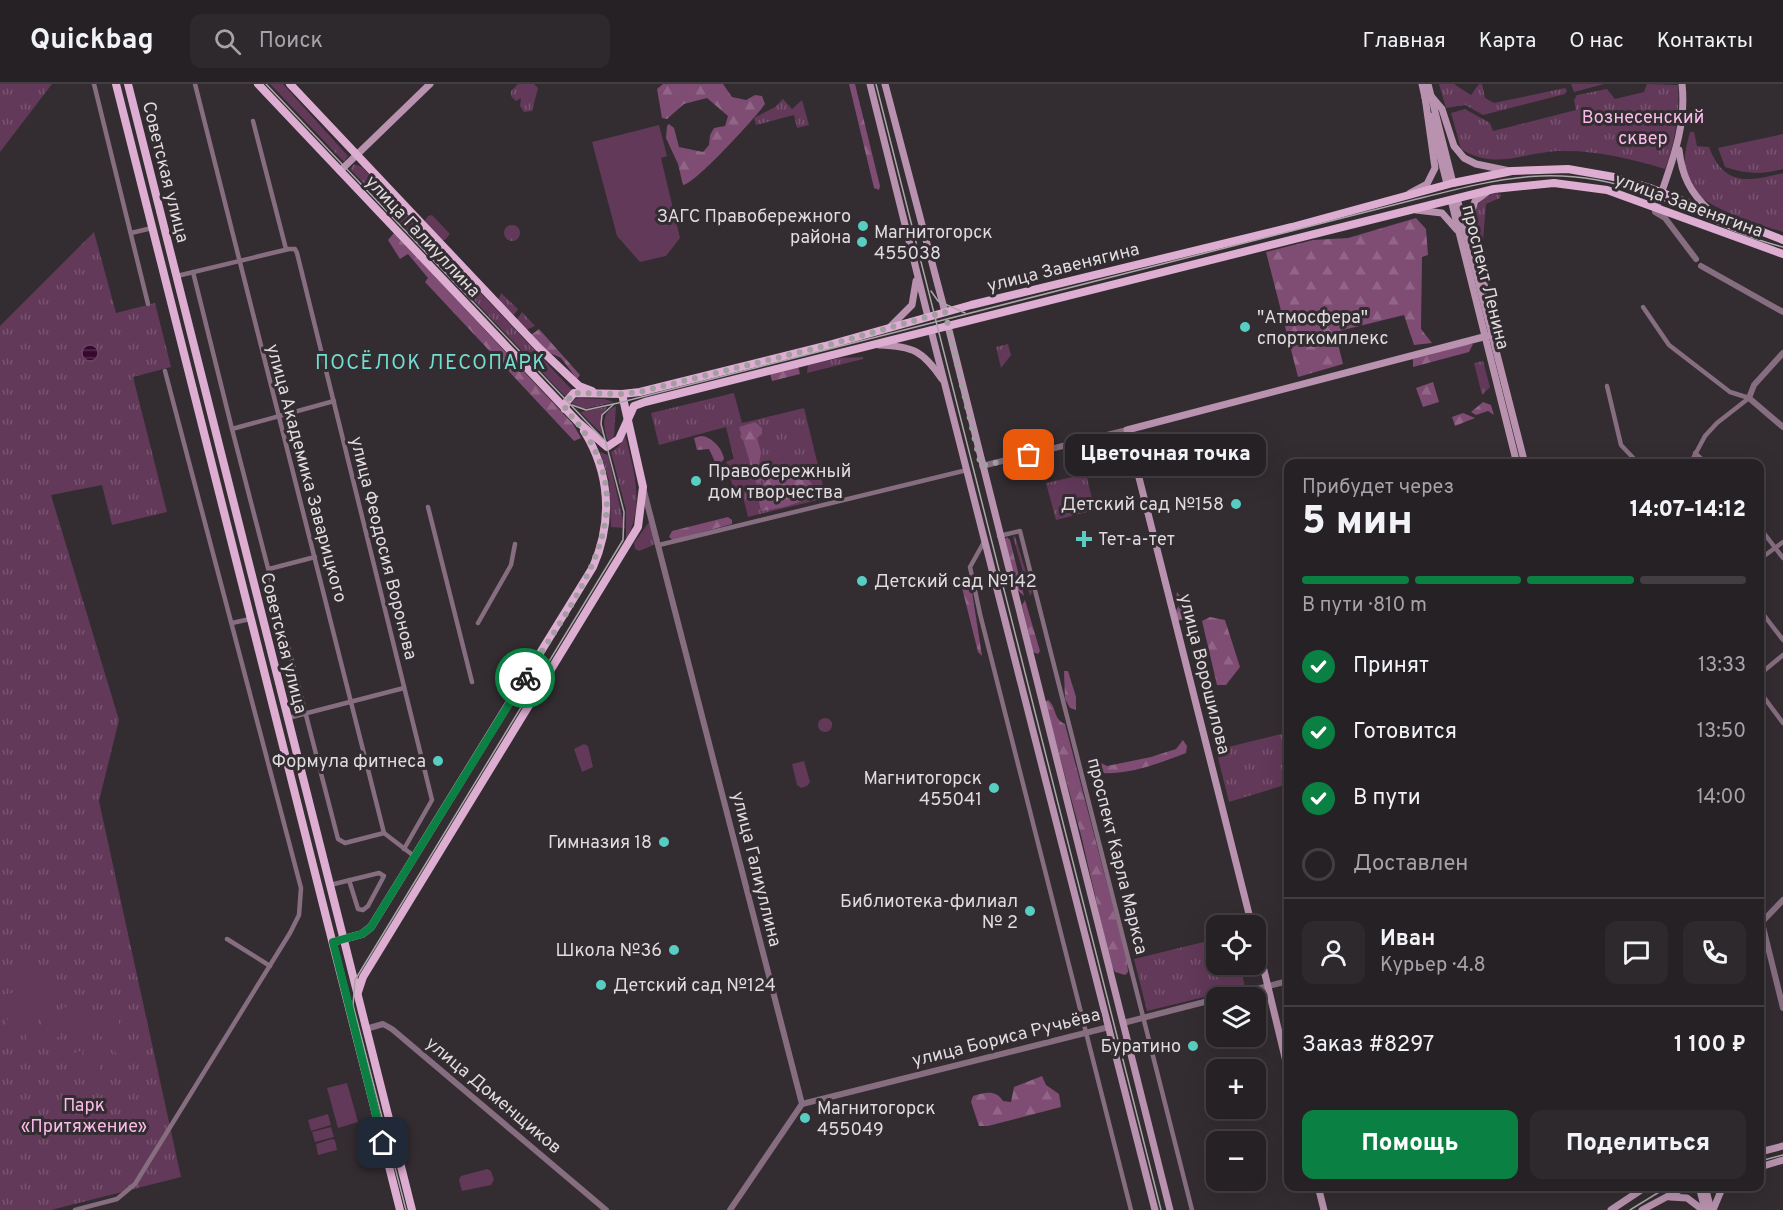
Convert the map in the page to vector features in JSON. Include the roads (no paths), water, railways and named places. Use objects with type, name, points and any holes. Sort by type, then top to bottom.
[{"type":"main road","name":"Советская улица","points":[[116,84],[400,1210]]},
{"type":"main road","name":"Советская улица","points":[[128,84],[412,1210]]},
{"type":"main road","name":"улица Галиуллина","points":[[258,84],[578,422],[607,447],[619,439],[627,418]]},
{"type":"main road","name":"улица Галиуллина","points":[[290,84],[540,350],[579,386],[596,393]]},
{"type":"main road","points":[[340,171],[430,84]]},
{"type":"main road","points":[[870,84],[1155,1210]]},
{"type":"main road","name":"проспект Карла Маркса","points":[[885,84],[945,312],[981,466],[1170,1210]]},
{"type":"main road","name":"проспект Ленина","points":[[1422,84],[1428,97],[1489,326]]},
{"type":"main road","name":"проспект Ленина","points":[[1404,196],[1427,184],[1435,168],[1428,84]]},
{"type":"main road","points":[[1657,206],[1678,144],[1683,104],[1682,84]]},
{"type":"main road","name":"улица Завенягина","points":[[1428,97],[1442,109],[1454,146],[1464,158],[1476,164],[1512,171]]},
{"type":"main road","points":[[1678,144],[1685,181],[1695,196],[1713,214]]},
{"type":"main road","name":"улица Завенягина","points":[[622,394],[783,357],[928,316],[1292,227],[1450,183],[1512,171],[1548,169],[1587,171],[1662,192],[1783,240]]},
{"type":"main road","name":"улица Завенягина","points":[[627,418],[634,406],[645,402],[1494,189],[1534,184],[1574,184],[1607,190],[1657,206],[1783,254]]},
{"type":"main road","name":"проспект Ленина","points":[[1494,189],[1475,201],[1471,214],[1487,295],[1488,335],[1516,459]]},
{"type":"main road","name":"проспект Ленина","points":[[1454,199],[1461,239],[1524,459]]},
{"type":"main road","name":"улица Завенягина","points":[[1407,210],[1442,213],[1455,225],[1461,239]]},
{"type":"main road","points":[[153,228],[165,225]]},
{"type":"main road","points":[[889,328],[902,318],[912,305],[916,291],[916,270]]},
{"type":"main road","points":[[1127,430],[1488,335]]},
{"type":"main road","points":[[877,345],[899,346],[920,352],[945,383]]},
{"type":"main road","name":"улица Галиуллина","points":[[565,409],[567,401],[574,393],[622,394],[643,487]]},
{"type":"main road","points":[[333,942],[362,934],[371,927],[596,559],[606,518],[605,484],[595,448],[578,422]]},
{"type":"main road","name":"улица Ворошилова","points":[[1127,430],[1249,915]]},
{"type":"main road","points":[[357,994],[363,977],[375,957],[606,583],[640,520],[643,487]]},
{"type":"main road","points":[[227,528],[239,525]]},
{"type":"main road","points":[[1265,975],[1284,1053]]},
{"type":"main road","name":"улица Бориса Ручьёва","points":[[1109,1027],[1123,1023]]},
{"type":"main road","name":"улица Доменщиков","points":[[355,1032],[366,1029]]},
{"type":"main road","points":[[1764,1151],[1783,1146]]},
{"type":"main road","points":[[1764,1166],[1783,1161]]},
{"type":"main road","points":[[1319,1191],[1324,1210]]},
{"type":"main road","points":[[1611,1210],[1640,1191]]},
{"type":"main road","points":[[1642,1210],[1677,1191]]},
{"type":"main road","points":[[1700,1191],[1704,1210]]},
{"type":"main road","points":[[1706,1191],[1712,1210]]},
{"type":"main road","points":[[1712,1210],[1721,1191]]},
{"type":"main road","points":[[1664,1198],[1687,1198],[1704,1210]]},
{"type":"street","points":[[94,84],[148,304]]},
{"type":"street","name":"улица Академика Заварицкого","points":[[195,84],[384,833]]},
{"type":"street","points":[[177,276],[286,249],[253,121]]},
{"type":"street","points":[[1657,206],[1655,212],[1665,218],[1695,257]]},
{"type":"street","points":[[131,233],[153,228]]},
{"type":"street","name":"улица Феодосия Воронова","points":[[286,249],[295,249],[432,802],[404,849]]},
{"type":"street","points":[[1701,266],[1783,312]]},
{"type":"street","points":[[194,272],[232,429],[338,839],[345,843],[384,833],[414,856]]},
{"type":"street","points":[[1643,307],[1669,345],[1730,392],[1749,398],[1783,427]]},
{"type":"street","points":[[1692,459],[1717,423],[1749,398],[1754,385],[1783,353]]},
{"type":"street","points":[[75,1210],[117,1199],[135,1184],[299,915],[301,888],[165,371]]},
{"type":"street","points":[[1607,386],[1621,445],[1634,459]]},
{"type":"street","points":[[232,429],[334,401]]},
{"type":"street","points":[[981,466],[1127,430]]},
{"type":"street","points":[[1695,453],[1702,459]]},
{"type":"street","points":[[659,545],[968,470]]},
{"type":"street","name":"улица Галиуллина","points":[[643,487],[802,1104]]},
{"type":"street","points":[[428,507],[472,682]]},
{"type":"street","points":[[640,520],[651,518]]},
{"type":"street","name":"проспект Карла Маркса","points":[[999,536],[1020,531],[1192,1210]]},
{"type":"street","points":[[1764,533],[1783,558]]},
{"type":"street","points":[[985,540],[970,567],[1131,1210]]},
{"type":"street","points":[[1764,556],[1783,542]]},
{"type":"street","points":[[478,623],[508,572],[515,544]]},
{"type":"street","points":[[269,569],[315,557]]},
{"type":"street","points":[[1764,615],[1783,640]]},
{"type":"street","points":[[232,623],[250,619]]},
{"type":"street","points":[[1764,671],[1783,655]]},
{"type":"street","points":[[288,718],[404,688]]},
{"type":"street","points":[[1764,697],[1783,723]]},
{"type":"street","points":[[330,885],[349,880],[379,873],[384,876],[368,906],[363,910],[358,909],[349,880]]},
{"type":"street","points":[[1764,920],[1783,900]]},
{"type":"street","points":[[1764,932],[1780,979],[1783,1008]]},
{"type":"street","points":[[227,939],[270,966]]},
{"type":"street","name":"улица Бориса Ручьёва","points":[[1264,987],[1284,982]]},
{"type":"street","name":"улица Бориса Ручьёва","points":[[1123,1023],[1206,1001]]},
{"type":"street","name":"улица Доменщиков","points":[[366,1029],[383,1024],[392,1029],[606,1210]]},
{"type":"street","name":"улица Бориса Ручьёва","points":[[802,1104],[1109,1027]]},
{"type":"street","points":[[730,1210],[802,1104]]},
{"type":"tram line","points":[[266,84],[603,439]]},
{"type":"tram line","points":[[876,84],[1161,1210]]},
{"type":"tram line","points":[[572,405],[586,410],[618,403],[1413,200],[1500,180],[1554,176],[1611,183],[1642,192],[1747,236],[1783,247]]},
{"type":"tram line","points":[[931,291],[938,301],[965,313]]},
{"type":"tram line","points":[[406,1210],[353,1005],[355,980],[623,540],[624,512],[601,424],[602,415],[614,404]]},
{"type":"tram line","points":[[1764,1160],[1783,1155]]},
{"type":"tram line","points":[[1630,1210],[1661,1191]]},
{"type":"place","name":"ЗАГС Правобережного района","points":[[863,226]]},
{"type":"place","name":"Магнитогорск 455038","points":[[862,242]]},
{"type":"place","name":"\"Атмосфера\" спорткомплекс","points":[[1245,327]]},
{"type":"place","name":"Цветочная точка","points":[[1029,455]]},
{"type":"place","name":"Правобережный дом творчества","points":[[696,481]]},
{"type":"place","name":"Детский сад №158","points":[[1236,504]]},
{"type":"place","name":"Тет-а-тет","points":[[1084,539]]},
{"type":"place","name":"Детский сад №142","points":[[862,581]]},
{"type":"place","name":"Формула фитнеса","points":[[438,761]]},
{"type":"place","name":"Магнитогорск 455041","points":[[994,788]]},
{"type":"place","name":"Гимназия 18","points":[[664,842]]},
{"type":"place","name":"Библиотека-филиал № 2","points":[[1030,911]]},
{"type":"place","name":"Школа №36","points":[[674,950]]},
{"type":"place","name":"Детский сад №124","points":[[601,985]]},
{"type":"place","name":"Буратино","points":[[1193,1046]]},
{"type":"place","name":"Магнитогорск 455049","points":[[805,1118]]},
{"type":"district","name":"ПОСЁЛОК ЛЕСОПАРК","points":[[431,362]]},
{"type":"park label","name":"Вознесенский cквер","points":[[1643,127]]},
{"type":"park label","name":"Парк «Притяжение»","points":[[84,1115]]}]
